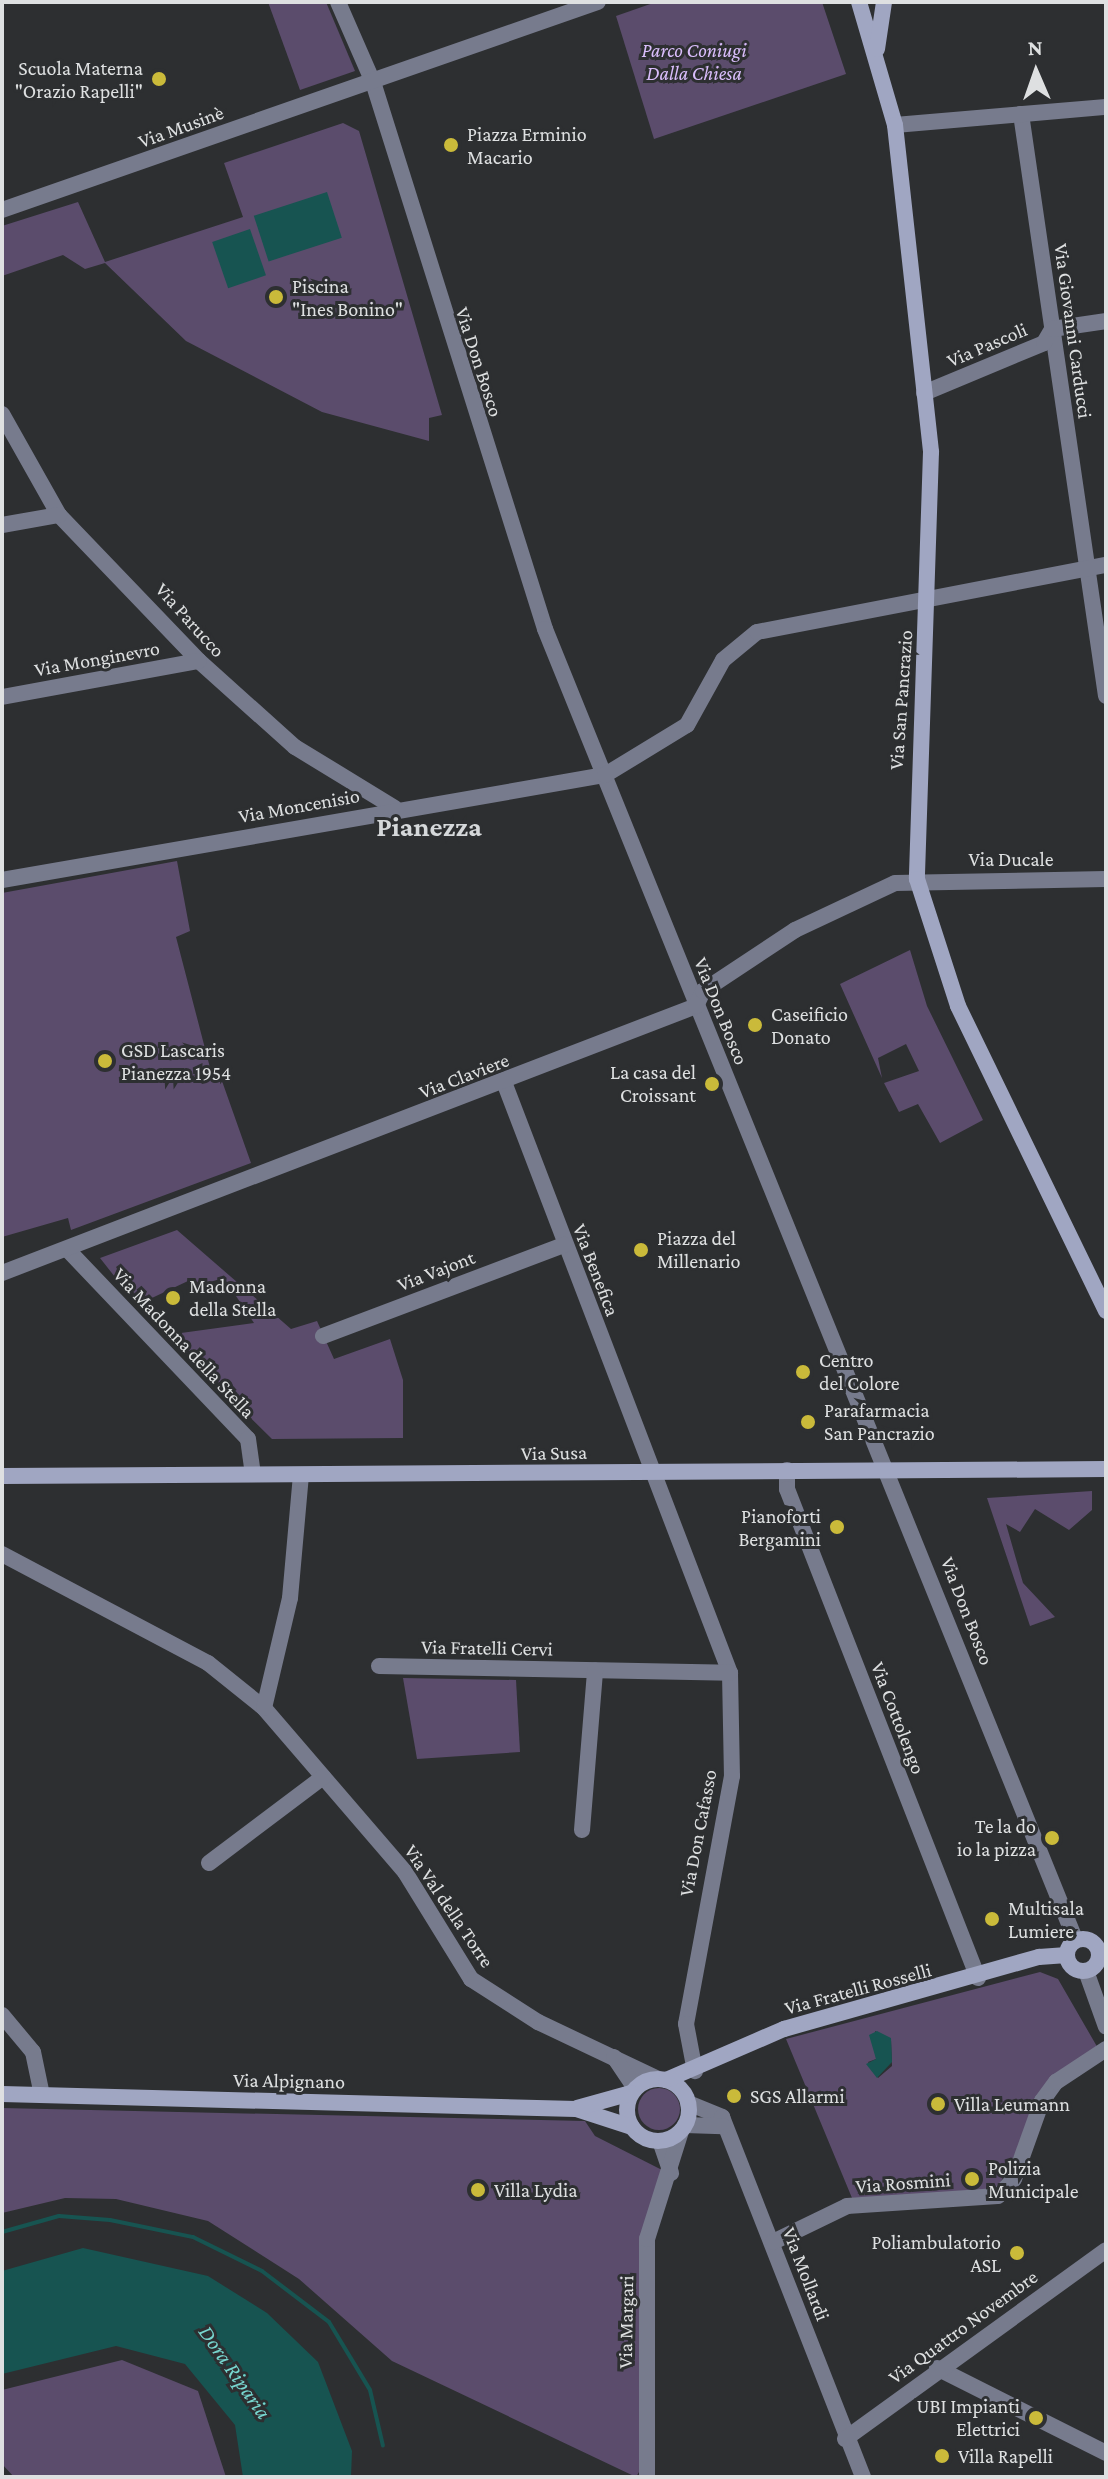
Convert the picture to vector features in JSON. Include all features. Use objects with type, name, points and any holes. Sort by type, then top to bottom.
[{"type":"street","points":[[338,2],[373,82]]},
{"type":"street","name":"Via Musinè","points":[[2,210],[598,2]]},
{"type":"street","name":"Via San Pancrazio","points":[[859,2],[895,125],[931,452],[928,597],[913,821],[917,879],[958,1006],[1106,1311]]},
{"type":"street","name":"Via San Pancrazio","points":[[876,55],[884,2]]},
{"type":"street","name":"Via Don Bosco","points":[[373,82],[474,420],[491,446],[545,629],[696,1006],[891,1469],[1072,1948]]},
{"type":"street","points":[[895,125],[1106,107]]},
{"type":"street","name":"Via Giovanni Carducci","points":[[1021,114],[1106,696]]},
{"type":"street","name":"Via Pascoli","points":[[924,393],[1044,343],[1052,329],[1106,321]]},
{"type":"street","name":"Via Parucco","points":[[2,414],[59,515],[199,661],[295,747],[395,808]]},
{"type":"street","points":[[2,525],[59,515]]},
{"type":"street","points":[[605,775],[687,725],[723,660],[757,632],[1106,565]]},
{"type":"street","name":"Via Monginevro","points":[[2,697],[199,661]]},
{"type":"street","name":"Via Moncenisio","points":[[2,880],[395,808],[605,775]]},
{"type":"street","name":"Via Ducale","points":[[917,879],[1106,879]]},
{"type":"street","name":"Via Claviere","points":[[2,1273],[696,1006],[703,991],[795,930],[917,879]]},
{"type":"street","name":"Via Benefica","points":[[504,1082],[652,1472]]},
{"type":"street","name":"Via Vajont","points":[[323,1336],[564,1245]]},
{"type":"street","name":"Via Madonna della Stella","points":[[67,1249],[248,1439],[253,1474]]},
{"type":"street","points":[[1066,1469],[1106,1457]]},
{"type":"street","name":"Via Susa","points":[[2,1476],[1106,1469]]},
{"type":"street","name":"Via Cottolengo","points":[[787,1470],[787,1489],[978,1978]]},
{"type":"street","name":"Via Don Cafasso","points":[[652,1472],[730,1673],[732,1776],[692,1976],[686,2024],[696,2066]]},
{"type":"street","points":[[264,1708],[290,1598],[301,1475]]},
{"type":"street","name":"Via Val della Torre","points":[[2,1554],[208,1663],[264,1708],[405,1872],[471,1979],[538,2022],[662,2079]]},
{"type":"street","name":"Via Fratelli Cervi","points":[[379,1666],[730,1673]]},
{"type":"street","points":[[582,1830],[595,1671]]},
{"type":"street","points":[[209,1863],[323,1777]]},
{"type":"street","points":[[1086,1971],[1098,1961],[1102,1944],[1072,1948],[1101,2004],[1106,2027]]},
{"type":"street","name":"Via Fratelli Rosselli","points":[[662,2079],[784,2029],[978,1978],[1072,1948]]},
{"type":"street","points":[[2,2015],[33,2052],[42,2095]]},
{"type":"street","name":"Via Rosmini","points":[[773,2242],[847,2206],[998,2196],[1014,2179],[1049,2091],[1106,2049]]},
{"type":"street","name":"Via Val della Torre","points":[[606,2051],[633,2090]]},
{"type":"street","points":[[683,2128],[696,2066]]},
{"type":"street","points":[[660,2141],[683,2128],[723,2126],[718,2113],[687,2098],[662,2079],[633,2090],[632,2127],[660,2141],[671,2173]]},
{"type":"street","name":"Via Alpignano","points":[[576,2109],[633,2090]]},
{"type":"street","name":"Via Alpignano","points":[[2,2094],[576,2109],[632,2127]]},
{"type":"street","name":"Via Mollardi","points":[[723,2126],[773,2242],[845,2439],[863,2477]]},
{"type":"street","name":"Via Margari","points":[[647,2477],[647,2239],[671,2173],[683,2128]]},
{"type":"street","name":"Via Quattro Novembre","points":[[845,2439],[937,2368],[1106,2250]]},
{"type":"street","points":[[937,2368],[1106,2453]]},
{"type":"green space","points":[[268,2],[326,2],[355,71],[300,90]]},
{"type":"green space","name":"Parco Coniugi Dalla Chiesa","points":[[656,2],[822,2],[846,74],[654,139],[616,16]]},
{"type":"green space","name":"Piscina \"Ines Bonino\"","points":[[343,123],[359,131],[442,415],[429,418],[429,441],[322,412],[186,341],[105,263],[85,269],[63,255],[2,276],[2,226],[78,202],[105,262],[243,217],[224,163]]},
{"type":"green space","name":"GSD Lascaris Pianezza 1954","points":[[177,861],[190,931],[176,937],[214,1083],[222,1081],[251,1163],[71,1230],[68,1218],[2,1237],[2,893]]},
{"type":"green space","points":[[910,950],[927,1006],[983,1120],[940,1143],[918,1104],[899,1112],[884,1083],[919,1071],[906,1044],[878,1058],[882,1078],[840,984]]},
{"type":"green space","points":[[177,1230],[291,1329],[317,1321],[334,1359],[390,1339],[403,1380],[403,1438],[272,1439],[184,1352],[181,1333],[254,1323],[224,1278],[192,1287],[188,1281],[137,1305],[100,1258]]},
{"type":"green space","points":[[1092,1491],[1092,1510],[1069,1530],[1035,1509],[1020,1532],[1006,1524],[1023,1583],[1055,1617],[1030,1626],[987,1498]]},
{"type":"green space","points":[[403,1678],[516,1680],[520,1752],[417,1759]]},
{"type":"green space","points":[[1040,1972],[1058,1979],[1099,2050],[1054,2078],[995,2193],[852,2198],[786,2039]],"holes":[[[875,2031],[891,2040],[892,2066],[878,2078],[868,2062],[876,2059]]]},
{"type":"green space","points":[[659,2088],[674,2094],[680,2109],[674,2124],[659,2130],[644,2124],[638,2109],[644,2094]]},
{"type":"green space","points":[[2,2108],[585,2121],[595,2136],[666,2172],[639,2252],[642,2467],[636,2477],[392,2361],[299,2279],[208,2221],[116,2199],[65,2198],[2,2213]]},
{"type":"green space","points":[[122,2360],[198,2391],[226,2477],[14,2477],[2,2464],[2,2390]]},
{"type":"water","points":[[327,192],[342,238],[269,261],[254,216]]},
{"type":"water","points":[[250,229],[266,275],[228,288],[212,242]]},
{"type":"water","points":[[877,2031],[891,2038],[892,2062],[877,2078],[866,2064],[876,2059],[869,2035]]},
{"type":"water","name":"Dora Riparia","points":[[83,2248],[208,2276],[267,2313],[318,2362],[352,2451],[351,2477],[243,2477],[235,2425],[185,2364],[116,2346],[2,2374],[2,2271]]},
{"type":"waterway","points":[[2,2232],[59,2216],[110,2220],[193,2237],[262,2271],[329,2322],[370,2390],[383,2446]]},
{"type":"place","name":"Scuola Materna \"Orazio Rapelli\"","points":[[159,79]]},
{"type":"place","name":"Piazza Erminio Macario","points":[[451,145]]},
{"type":"place","name":"Piscina \"Ines Bonino\"","points":[[276,297]]},
{"type":"place","name":"Caseificio Donato","points":[[755,1025]]},
{"type":"place","name":"GSD Lascaris Pianezza 1954","points":[[105,1061]]},
{"type":"place","name":"La casa del Croissant","points":[[712,1084]]},
{"type":"place","name":"Piazza del Millenario","points":[[641,1250]]},
{"type":"place","name":"Madonna della Stella","points":[[173,1298]]},
{"type":"place","name":"Centro del Colore","points":[[803,1372]]},
{"type":"place","name":"Parafarmacia San Pancrazio","points":[[808,1422]]},
{"type":"place","name":"Pianoforti Bergamini","points":[[837,1527]]},
{"type":"place","name":"Te la do io la pizza","points":[[1052,1838]]},
{"type":"place","name":"Multisala Lumiere","points":[[992,1919]]},
{"type":"place","name":"SGS Allarmi","points":[[734,2096]]},
{"type":"place","name":"Villa Leumann","points":[[938,2104]]},
{"type":"place","name":"Polizia Municipale","points":[[972,2179]]},
{"type":"place","name":"Villa Lydia","points":[[478,2190]]},
{"type":"place","name":"Poliambulatorio ASL","points":[[1017,2253]]},
{"type":"place","name":"UBI Impianti Elettrici","points":[[1036,2418]]},
{"type":"place","name":"Villa Rapelli","points":[[942,2456]]},
{"type":"district","name":"Pianezza","points":[[429,827]]}]
